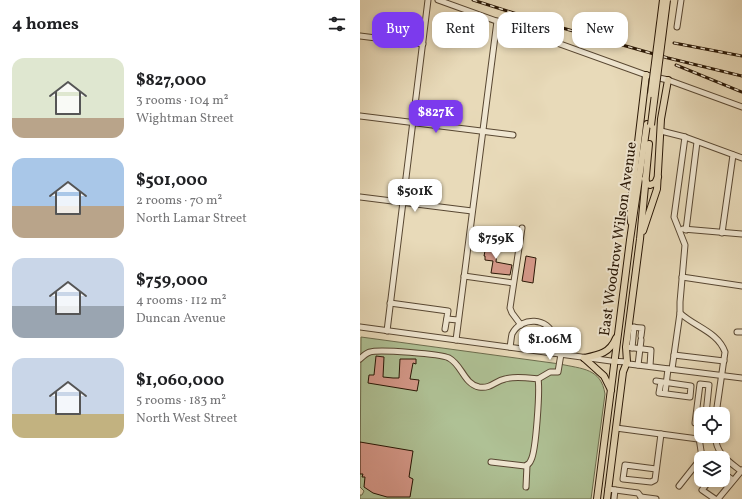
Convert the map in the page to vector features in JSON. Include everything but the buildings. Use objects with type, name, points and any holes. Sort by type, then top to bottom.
[{"type":"main road","points":[[649,125],[663,0]]},
{"type":"main road","points":[[649,125],[667,0]]},
{"type":"main road","points":[[630,240],[631,201],[646,74]]},
{"type":"main road","points":[[640,239],[655,198],[658,177],[661,119],[668,80]]},
{"type":"main road","name":"East Woodrow Wilson Avenue","points":[[607,499],[623,372],[627,362],[632,327],[649,125]]},
{"type":"main road","name":"East Woodrow Wilson Avenue","points":[[597,499],[630,240],[649,125]]},
{"type":"main road","points":[[645,179],[650,185],[655,183],[658,177]]},
{"type":"main road","points":[[584,358],[606,352],[614,344],[619,329]]},
{"type":"main road","points":[[584,358],[604,376],[612,390]]},
{"type":"street","points":[[424,35],[428,0]]},
{"type":"street","points":[[438,0],[497,21],[456,340]]},
{"type":"street","points":[[677,27],[681,0]]},
{"type":"street","points":[[360,36],[372,38]]},
{"type":"street","points":[[564,45],[742,107]]},
{"type":"street","points":[[387,331],[422,48]]},
{"type":"street","points":[[360,116],[514,135]]},
{"type":"street","points":[[661,131],[685,137],[742,158]]},
{"type":"street","points":[[665,394],[674,355],[680,313],[685,245],[674,217],[685,137]]},
{"type":"street","points":[[686,230],[697,142]]},
{"type":"street","points":[[722,233],[733,155]]},
{"type":"street","points":[[360,197],[472,211]]},
{"type":"street","points":[[520,324],[511,309],[522,228]]},
{"type":"street","points":[[678,229],[742,234]]},
{"type":"street","points":[[464,276],[514,283]]},
{"type":"street","points":[[682,278],[742,286]]},
{"type":"street","points":[[390,303],[448,311],[445,329]]},
{"type":"street","points":[[680,313],[688,320],[716,337],[723,346],[725,352],[717,407]]},
{"type":"street","points":[[447,319],[458,320]]},
{"type":"street","points":[[510,347],[513,333],[520,324],[534,321],[548,326],[554,337],[553,353]]},
{"type":"street","points":[[360,327],[742,378]]},
{"type":"street","points":[[632,327],[642,328],[638,365]]},
{"type":"street","points":[[629,348],[652,350],[650,366]]},
{"type":"street","points":[[360,358],[367,353],[378,350],[445,356],[457,365],[469,382],[481,387],[490,387],[505,379],[526,377],[538,379],[550,372],[558,372],[561,354]]},
{"type":"street","points":[[674,355],[724,361]]},
{"type":"street","points":[[526,487],[527,465],[533,456],[540,387],[538,379]]},
{"type":"street","points":[[658,382],[667,383],[691,386],[690,397],[659,393],[658,382]]},
{"type":"street","points":[[697,407],[700,384],[709,385],[707,407]]},
{"type":"street","points":[[708,401],[718,402]]},
{"type":"street","points":[[616,428],[694,437]]},
{"type":"street","points":[[656,469],[625,465],[623,479],[651,482],[655,480],[661,434]]},
{"type":"street","points":[[679,486],[702,457],[701,443]]},
{"type":"street","points":[[704,487],[702,490],[717,499],[741,471],[720,454],[716,443]]},
{"type":"street","points":[[491,462],[509,465],[527,465]]},
{"type":"street","points":[[608,489],[638,493],[641,498],[656,499]]},
{"type":"street","points":[[614,499],[615,490]]},
{"type":"green space","points":[[361,337],[560,364],[583,369],[595,374],[603,385],[605,394],[591,499],[360,499],[360,495],[362,495],[364,491],[360,487]]},
{"type":"railway","points":[[473,0],[545,23],[668,58],[742,76]]},
{"type":"railway","points":[[674,43],[742,56]]},
{"type":"railway","points":[[676,65],[742,92]]}]
